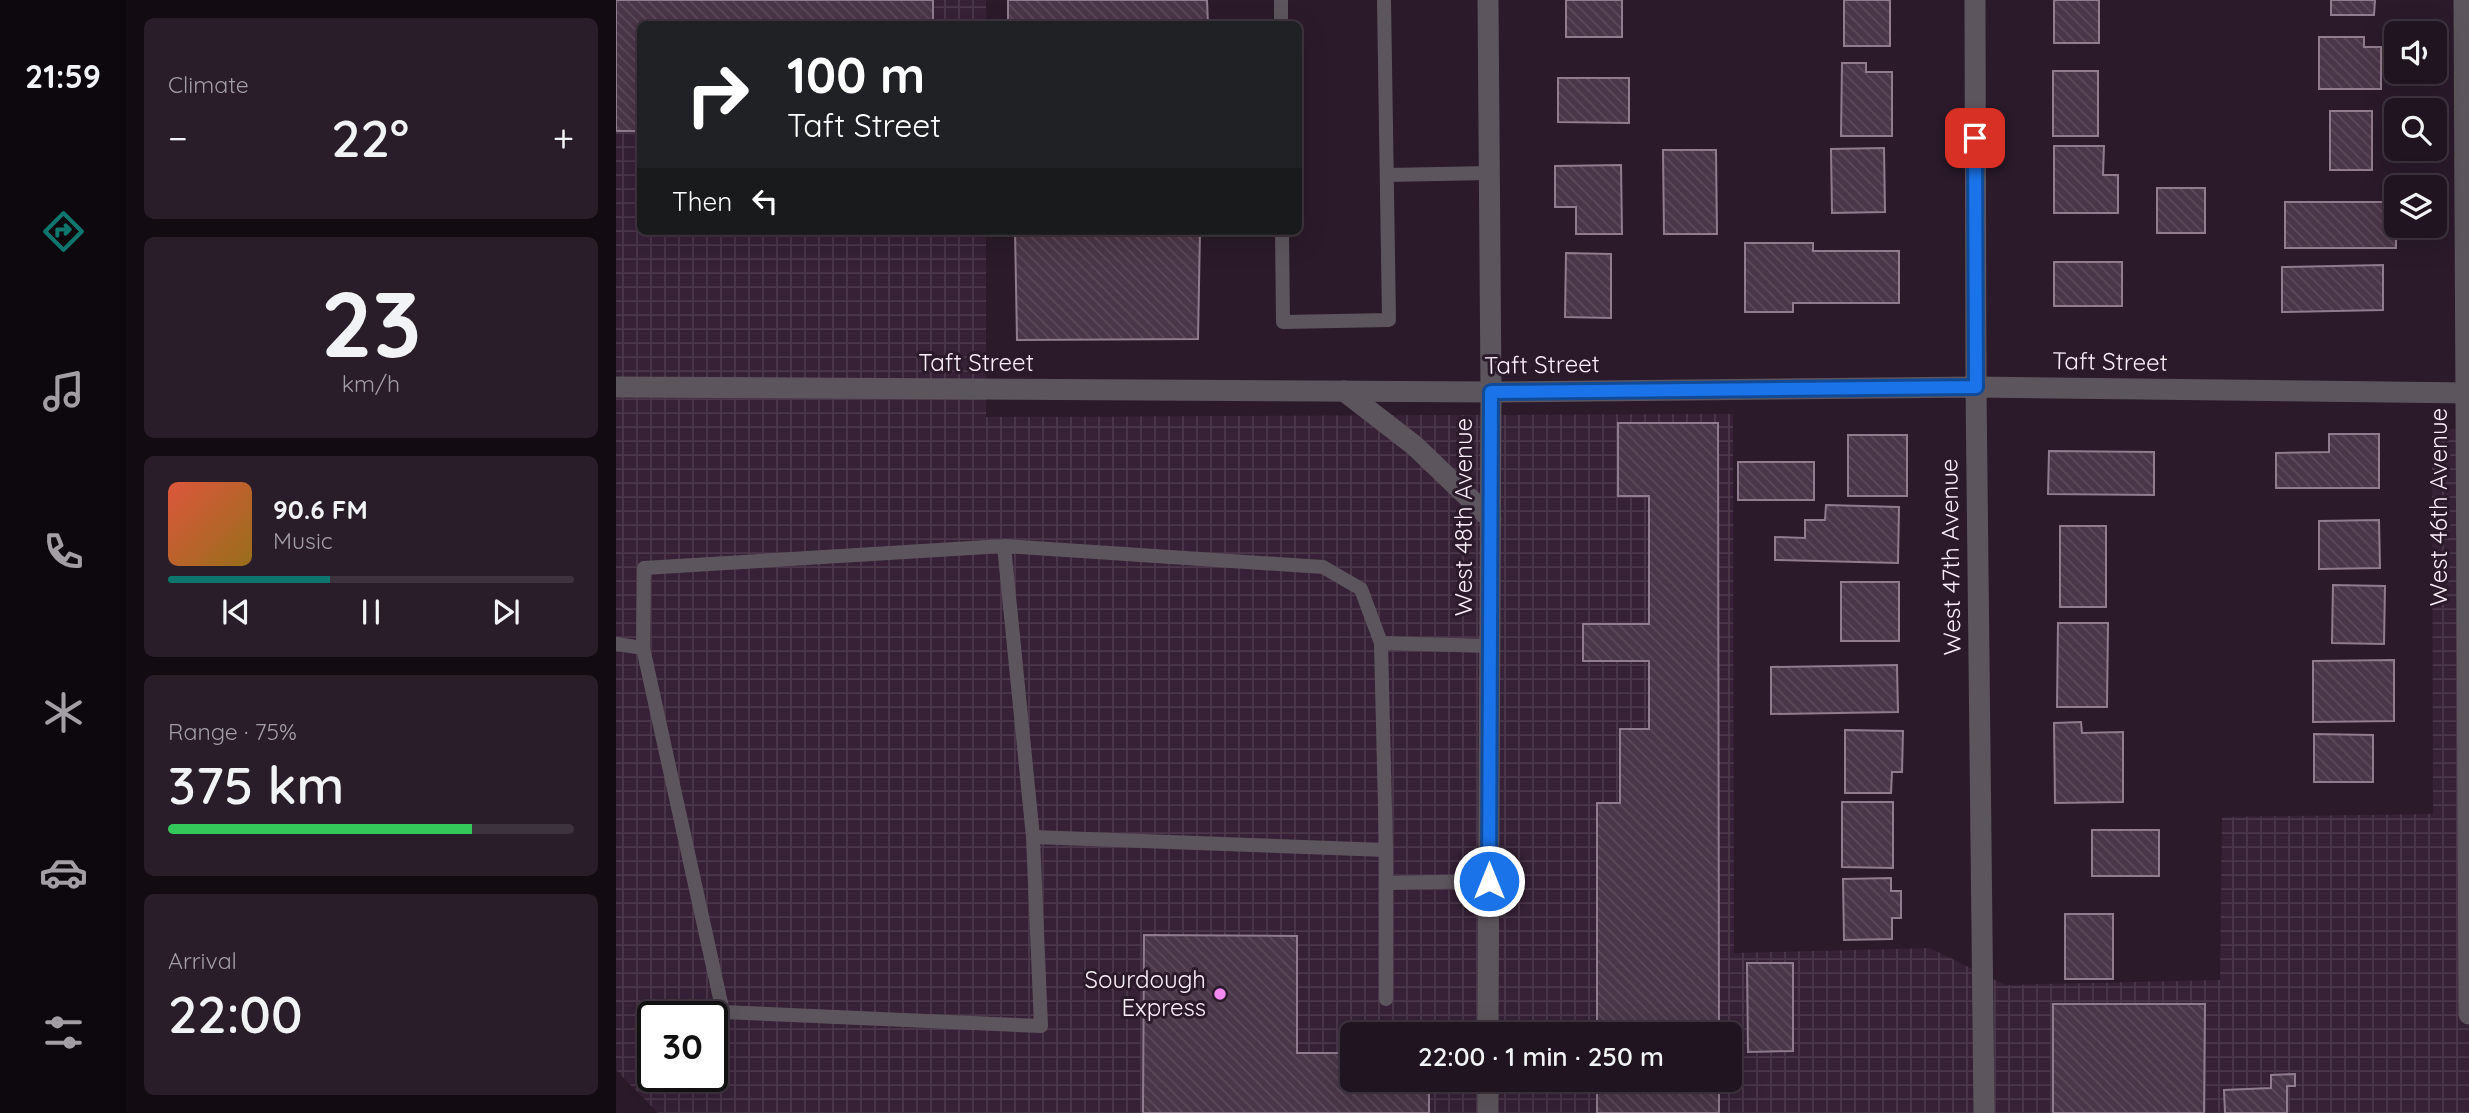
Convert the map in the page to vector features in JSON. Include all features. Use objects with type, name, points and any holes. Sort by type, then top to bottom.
[{"type":"street","name":"West 48th Avenue","points":[[1488,0],[1491,392],[1488,1022]]},
{"type":"street","name":"West 47th Avenue","points":[[1975,0],[1976,387],[1984,1113]]},
{"type":"street","name":"West 46th Avenue","points":[[2464,0],[2469,1014]]},
{"type":"street","name":"Taft Street","points":[[616,387],[1491,392],[1976,387],[2467,393]]},
{"type":"street","points":[[1344,391],[1415,446],[1491,519]]},
{"type":"street","points":[[1488,1092],[1488,1113]]},
{"type":"lane","points":[[1281,0],[1281,21]]},
{"type":"lane","points":[[1282,235],[1283,322],[1389,320],[1384,0]]},
{"type":"lane","points":[[1387,175],[1490,173]]},
{"type":"lane","points":[[1004,546],[1033,837],[1041,1026],[723,1012],[643,648],[645,568],[1004,546],[1324,566],[1361,589],[1381,643],[1386,999]]},
{"type":"lane","points":[[616,643],[643,648]]},
{"type":"lane","points":[[1381,643],[1490,646]]},
{"type":"lane","points":[[1033,837],[1386,850]]},
{"type":"lane","points":[[1386,883],[1489,881]]},
{"type":"shaded area","points":[[616,0],[986,0],[986,21],[637,21],[637,235],[986,235],[986,417],[1733,414],[1734,953],[1930,948],[2005,985],[2220,980],[2222,817],[2433,814],[2432,429],[2469,429],[2469,1113],[658,1113],[637,1092],[728,1092],[728,1001],[637,1001],[637,1092],[616,1070]]},
{"type":"building","points":[[616,0],[933,0],[933,21],[637,21],[637,131],[616,131]]},
{"type":"building","points":[[1008,0],[1207,0],[1208,21],[1008,21]]},
{"type":"building","points":[[1566,0],[1622,0],[1622,37],[1566,37]]},
{"type":"building","points":[[1844,0],[1890,0],[1890,46],[1844,46]]},
{"type":"building","points":[[2054,0],[2099,0],[2099,43],[2054,43]]},
{"type":"building","points":[[2331,0],[2375,0],[2374,15],[2331,15]]},
{"type":"building","points":[[2319,37],[2364,37],[2364,47],[2381,47],[2381,89],[2319,89]]},
{"type":"building","points":[[1842,63],[1866,63],[1866,72],[1892,72],[1892,136],[1841,136]]},
{"type":"building","points":[[2053,71],[2098,71],[2098,136],[2053,136]]},
{"type":"building","points":[[1558,78],[1629,78],[1629,123],[1558,122]]},
{"type":"building","points":[[2330,111],[2372,111],[2372,170],[2330,170]]},
{"type":"building","points":[[2054,146],[2104,146],[2103,175],[2118,175],[2118,213],[2054,213]]},
{"type":"building","points":[[1884,148],[1885,212],[1832,213],[1831,149]]},
{"type":"building","points":[[1663,150],[1716,150],[1717,234],[1664,234]]},
{"type":"building","points":[[1621,165],[1622,234],[1576,234],[1576,207],[1555,207],[1555,166]]},
{"type":"building","points":[[2157,188],[2205,188],[2205,233],[2157,233]]},
{"type":"building","points":[[2285,202],[2384,202],[2384,238],[2396,238],[2396,248],[2285,248]]},
{"type":"building","points":[[1015,235],[1200,235],[1198,339],[1017,340]]},
{"type":"building","points":[[1745,243],[1813,243],[1813,251],[1899,251],[1899,303],[1793,303],[1793,312],[1745,312]]},
{"type":"building","points":[[1566,253],[1611,254],[1611,318],[1565,317]]},
{"type":"building","points":[[2054,262],[2122,262],[2122,306],[2054,306]]},
{"type":"building","points":[[2383,265],[2383,310],[2282,312],[2282,267]]},
{"type":"building","points":[[1618,423],[1718,423],[1719,1022],[1597,1022],[1597,803],[1620,803],[1620,729],[1649,729],[1649,661],[1583,661],[1583,624],[1649,624],[1649,496],[1618,496]]},
{"type":"building","points":[[2329,434],[2379,434],[2379,488],[2276,488],[2276,453],[2329,452]]},
{"type":"building","points":[[1848,435],[1907,435],[1907,496],[1848,496]]},
{"type":"building","points":[[2049,451],[2154,452],[2154,495],[2048,494]]},
{"type":"building","points":[[1738,462],[1814,462],[1814,500],[1738,500]]},
{"type":"building","points":[[1826,505],[1899,507],[1898,563],[1775,560],[1775,537],[1805,538],[1805,520],[1825,520]]},
{"type":"building","points":[[2379,520],[2380,568],[2319,569],[2319,521]]},
{"type":"building","points":[[2060,526],[2106,526],[2106,607],[2060,607]]},
{"type":"building","points":[[1841,582],[1899,582],[1899,641],[1841,641]]},
{"type":"building","points":[[2333,585],[2385,586],[2384,644],[2332,643]]},
{"type":"building","points":[[2058,623],[2108,623],[2107,707],[2057,707]]},
{"type":"building","points":[[2394,660],[2394,721],[2313,722],[2313,661]]},
{"type":"building","points":[[1897,665],[1898,712],[1771,714],[1771,667]]},
{"type":"building","points":[[2081,722],[2082,733],[2123,732],[2123,802],[2055,803],[2054,723]]},
{"type":"building","points":[[1845,730],[1903,731],[1902,772],[1892,772],[1891,793],[1845,793]]},
{"type":"building","points":[[2314,734],[2373,735],[2373,782],[2314,782]]},
{"type":"building","points":[[1842,802],[1893,802],[1893,868],[1842,867]]},
{"type":"building","points":[[2092,830],[2159,830],[2159,876],[2092,876]]},
{"type":"building","points":[[1891,878],[1891,891],[1901,891],[1901,918],[1892,918],[1892,939],[1844,940],[1843,879]]},
{"type":"building","points":[[2065,914],[2113,914],[2113,979],[2065,979]]},
{"type":"building","name":"Sourdough Express","points":[[1144,935],[1297,936],[1297,1053],[1340,1053],[1340,1092],[1429,1092],[1429,1113],[1143,1113]]},
{"type":"building","points":[[1747,963],[1793,963],[1793,1051],[1748,1052]]},
{"type":"building","points":[[2053,1004],[2205,1004],[2204,1113],[2053,1113]]},
{"type":"building","points":[[2295,1074],[2295,1086],[2287,1086],[2287,1113],[2225,1113],[2224,1090],[2271,1088],[2271,1075]]},
{"type":"building","points":[[1597,1092],[1719,1092],[1719,1113],[1597,1113]]},
{"type":"place","name":"Sourdough Express","points":[[1220,994]]},
{"type":"route","points":[[1489,881],[1491,392],[1976,387],[1975,138]]}]
